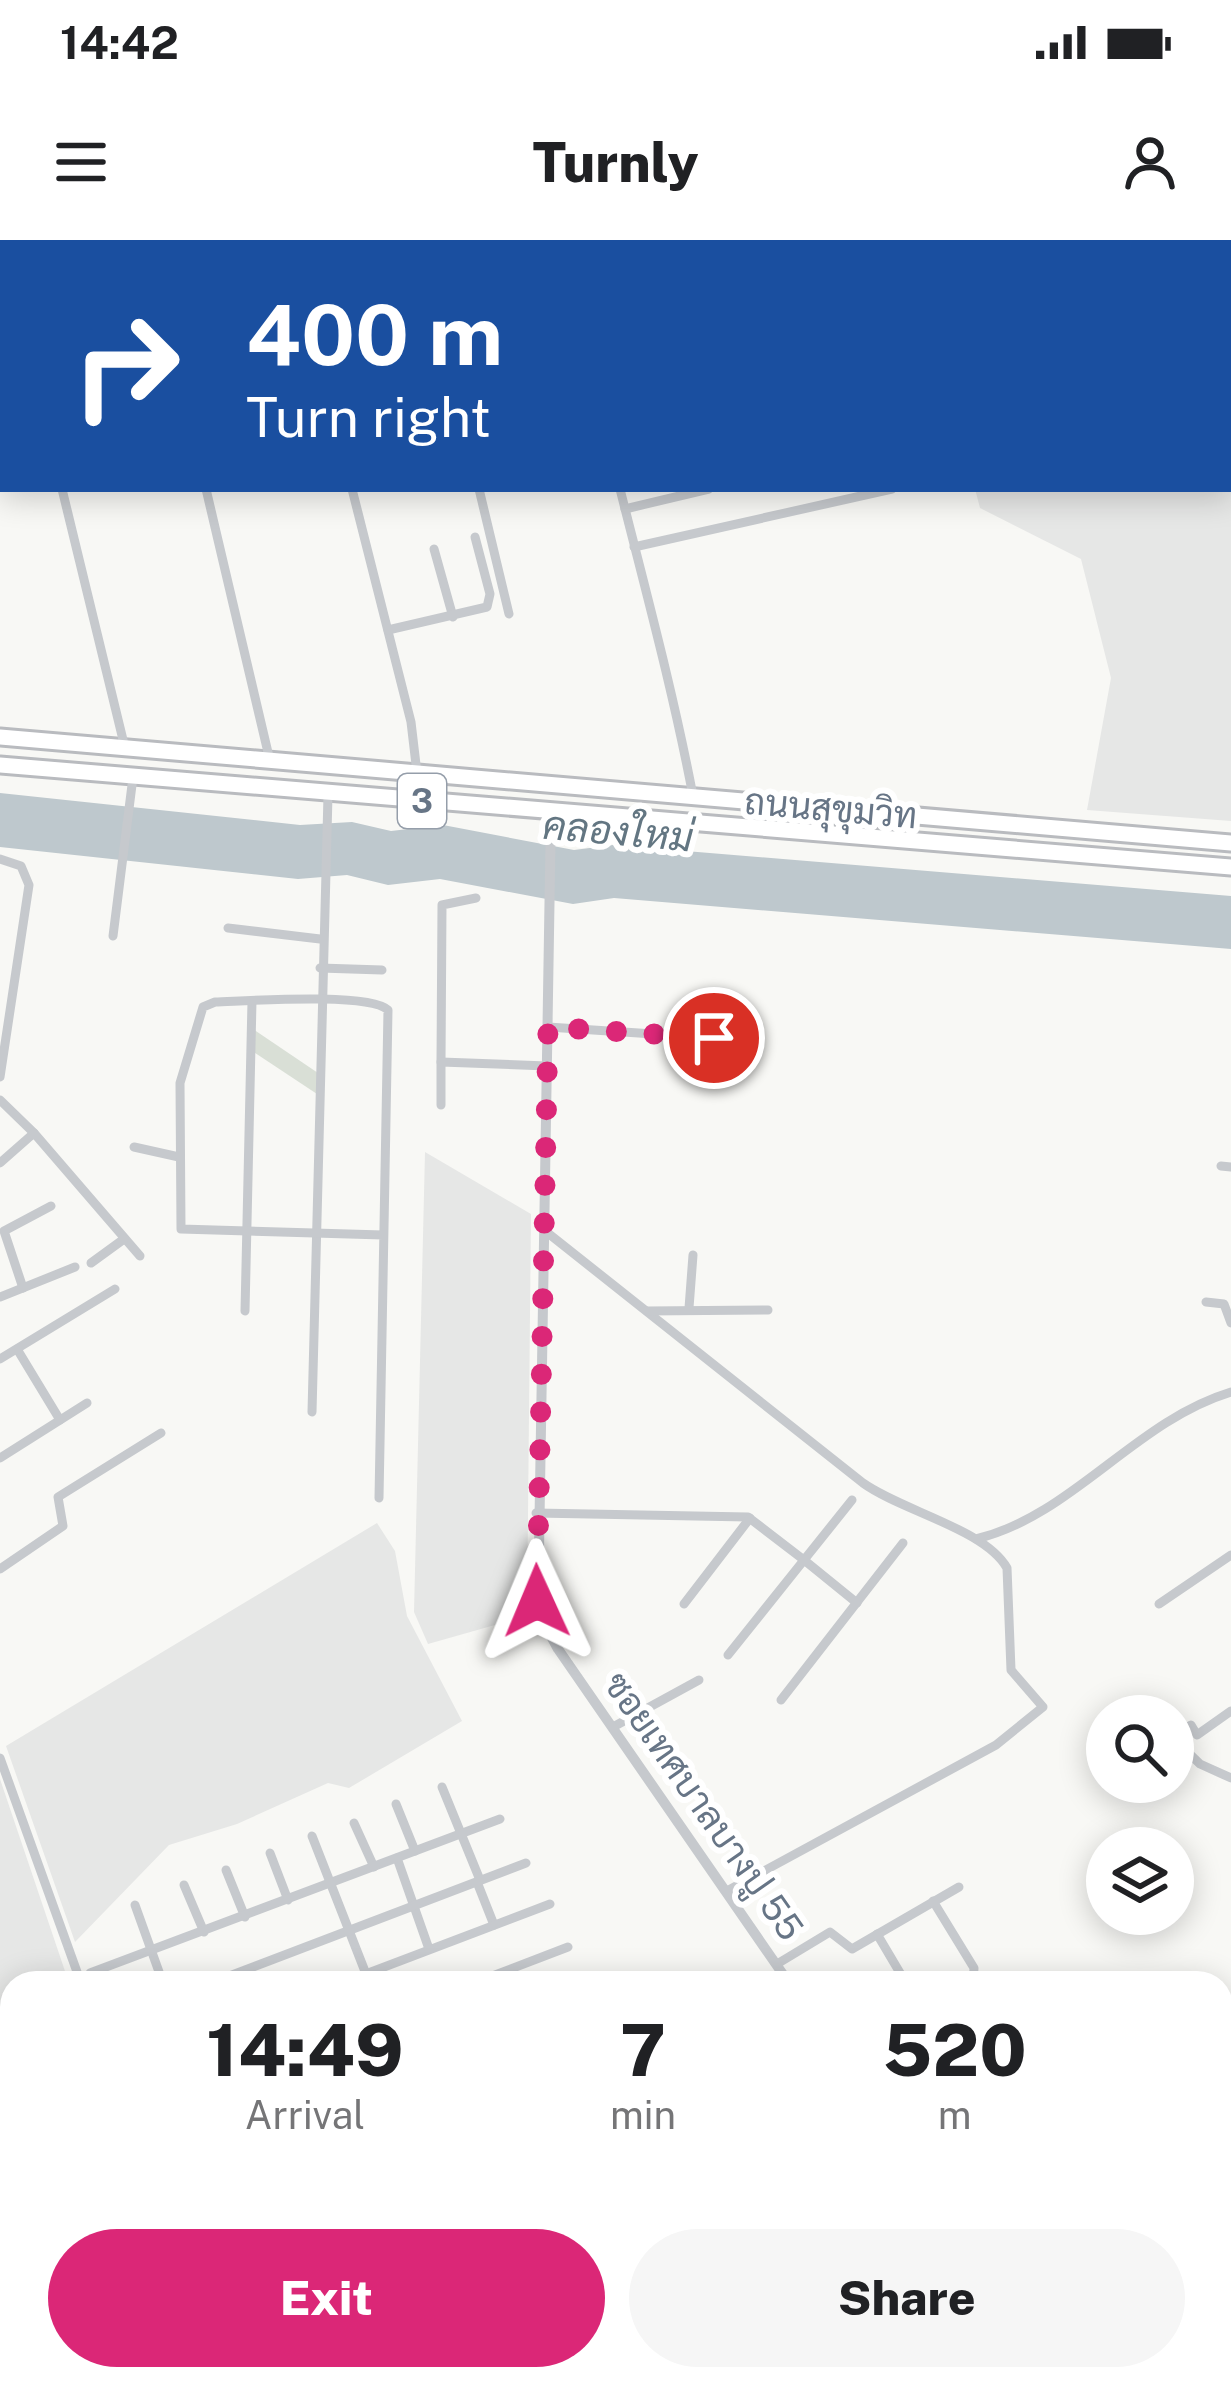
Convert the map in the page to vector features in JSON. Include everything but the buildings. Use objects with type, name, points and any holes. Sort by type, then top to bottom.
[{"type":"highway","name":"ถนนสุขุมวิท","points":[[0,737],[1231,843]]},
{"type":"highway","name":"ถนนสุขุมวิท","points":[[0,765],[1231,867]]},
{"type":"highway","points":[[844,836],[846,810]]},
{"type":"street","points":[[63,492],[125,748]]},
{"type":"street","points":[[207,492],[270,760]]},
{"type":"street","points":[[353,492],[411,722],[417,773]]},
{"type":"street","points":[[480,492],[509,614]]},
{"type":"street","points":[[621,492],[644,598],[663,641],[693,796]]},
{"type":"street","points":[[625,509],[696,492]]},
{"type":"street","points":[[634,547],[879,492]]},
{"type":"street","points":[[388,630],[484,609],[491,600],[475,537]]},
{"type":"street","points":[[434,549],[453,617]]},
{"type":"street","points":[[113,936],[133,777]]},
{"type":"street","points":[[312,1412],[320,939],[328,795]]},
{"type":"street","name":"ซอยเทศบาลบางปู 55","points":[[551,809],[536,1513],[540,1621],[781,1971]]},
{"type":"street","points":[[0,859],[21,866],[29,885],[0,1077]]},
{"type":"street","points":[[441,1105],[442,905],[476,898]]},
{"type":"street","points":[[228,928],[320,939]]},
{"type":"street","points":[[320,968],[382,970]]},
{"type":"street","points":[[245,1311],[252,1001]]},
{"type":"street","points":[[379,1498],[388,1010],[383,1004],[252,1001],[214,1002],[199,1013],[181,1074],[181,1229],[383,1235]]},
{"type":"street","points":[[548,1027],[714,1038],[718,1079]]},
{"type":"street","points":[[441,1063],[547,1066]]},
{"type":"street","points":[[0,1100],[140,1256]]},
{"type":"street","points":[[0,1162],[34,1133]]},
{"type":"street","points":[[134,1147],[178,1157]]},
{"type":"street","points":[[23,1288],[4,1231],[51,1206]]},
{"type":"street","points":[[544,1230],[883,1497],[976,1539],[1007,1568],[1011,1670],[1043,1707],[996,1744],[727,1891]]},
{"type":"street","points":[[91,1263],[124,1239]]},
{"type":"street","points":[[689,1308],[693,1255]]},
{"type":"street","points":[[0,1297],[75,1267]]},
{"type":"street","points":[[0,1359],[115,1289]]},
{"type":"street","points":[[1207,1302],[1227,1306],[1231,1323]]},
{"type":"street","points":[[647,1311],[767,1310]]},
{"type":"street","points":[[17,1349],[60,1420]]},
{"type":"street","points":[[976,1539],[1033,1515],[1166,1418],[1231,1392]]},
{"type":"street","points":[[0,1458],[87,1403]]},
{"type":"street","points":[[0,1569],[63,1526],[58,1497],[161,1433]]},
{"type":"street","points":[[728,1655],[852,1500]]},
{"type":"street","points":[[536,1513],[750,1518],[857,1603]]},
{"type":"street","points":[[684,1604],[750,1518]]},
{"type":"street","points":[[781,1700],[903,1543]]},
{"type":"street","points":[[1159,1604],[1231,1555]]},
{"type":"street","points":[[613,1726],[699,1680]]},
{"type":"street","points":[[1231,1711],[1197,1735],[1191,1725],[1173,1738],[1200,1764],[1231,1778]]},
{"type":"street","points":[[0,1758],[77,1971]]},
{"type":"street","points":[[442,1787],[494,1925]]},
{"type":"street","points":[[396,1804],[415,1851]]},
{"type":"street","points":[[93,1971],[500,1819]]},
{"type":"street","points":[[354,1822],[374,1867]]},
{"type":"street","points":[[312,1836],[365,1971]]},
{"type":"street","points":[[270,1853],[288,1900]]},
{"type":"street","points":[[397,1858],[429,1949]]},
{"type":"street","points":[[242,1971],[526,1863]]},
{"type":"street","points":[[226,1870],[245,1917]]},
{"type":"street","points":[[184,1886],[204,1932]]},
{"type":"street","points":[[777,1964],[830,1932],[849,1948],[958,1887]]},
{"type":"street","points":[[933,1901],[974,1971]]},
{"type":"street","points":[[374,1971],[550,1904]]},
{"type":"street","points":[[135,1905],[159,1971]]},
{"type":"street","points":[[877,1934],[899,1971]]},
{"type":"street","points":[[509,1970],[568,1947]]},
{"type":"shaded area","points":[[976,492],[1231,492],[1231,821],[1087,810],[1111,678],[1081,559],[980,508]]},
{"type":"shaded area","points":[[0,793],[300,825],[352,822],[391,831],[443,825],[574,850],[613,845],[1231,896],[1231,949],[614,898],[573,904],[440,879],[388,885],[347,875],[298,879],[0,847]]},
{"type":"shaded area","points":[[253,1029],[318,1073],[317,1094],[252,1051]]},
{"type":"shaded area","points":[[425,1152],[531,1214],[527,1616],[428,1644],[414,1612]]},
{"type":"shaded area","points":[[377,1523],[395,1551],[407,1616],[462,1721],[349,1788],[328,1783],[237,1824],[169,1845],[75,1942],[6,1746]]},
{"type":"shaded area","points":[[0,1779],[65,1971],[0,1971]]},
{"type":"route","points":[[537,1601],[548,1027],[714,1038]]},
{"type":"water label","name":"คลองใหม่","points":[[618,831]]}]
